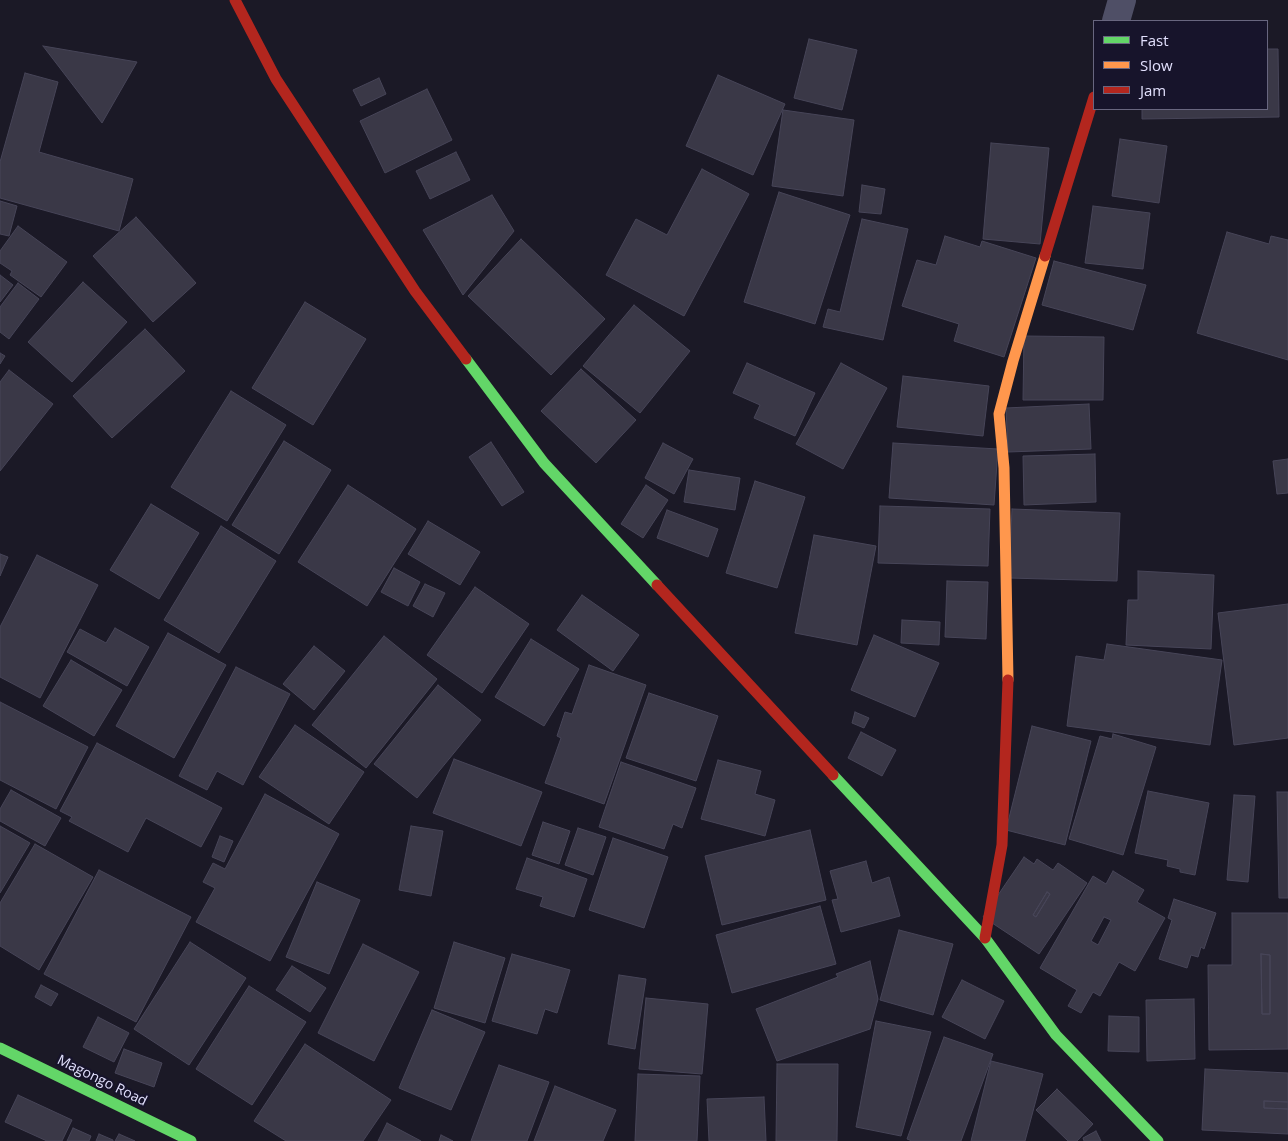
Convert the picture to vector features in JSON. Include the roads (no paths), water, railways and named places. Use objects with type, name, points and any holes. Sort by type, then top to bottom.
[{"type":"street","points":[[235,0],[276,78],[415,291],[544,463],[984,938],[1056,1035],[1158,1141]]},
{"type":"street","points":[[1116,20],[1122,0]]},
{"type":"street","points":[[984,938],[1002,845],[1005,794],[1008,681],[1004,468],[999,414],[1016,352],[1093,100]]},
{"type":"street","name":"Magongo Road","points":[[0,1048],[190,1141]]}]
